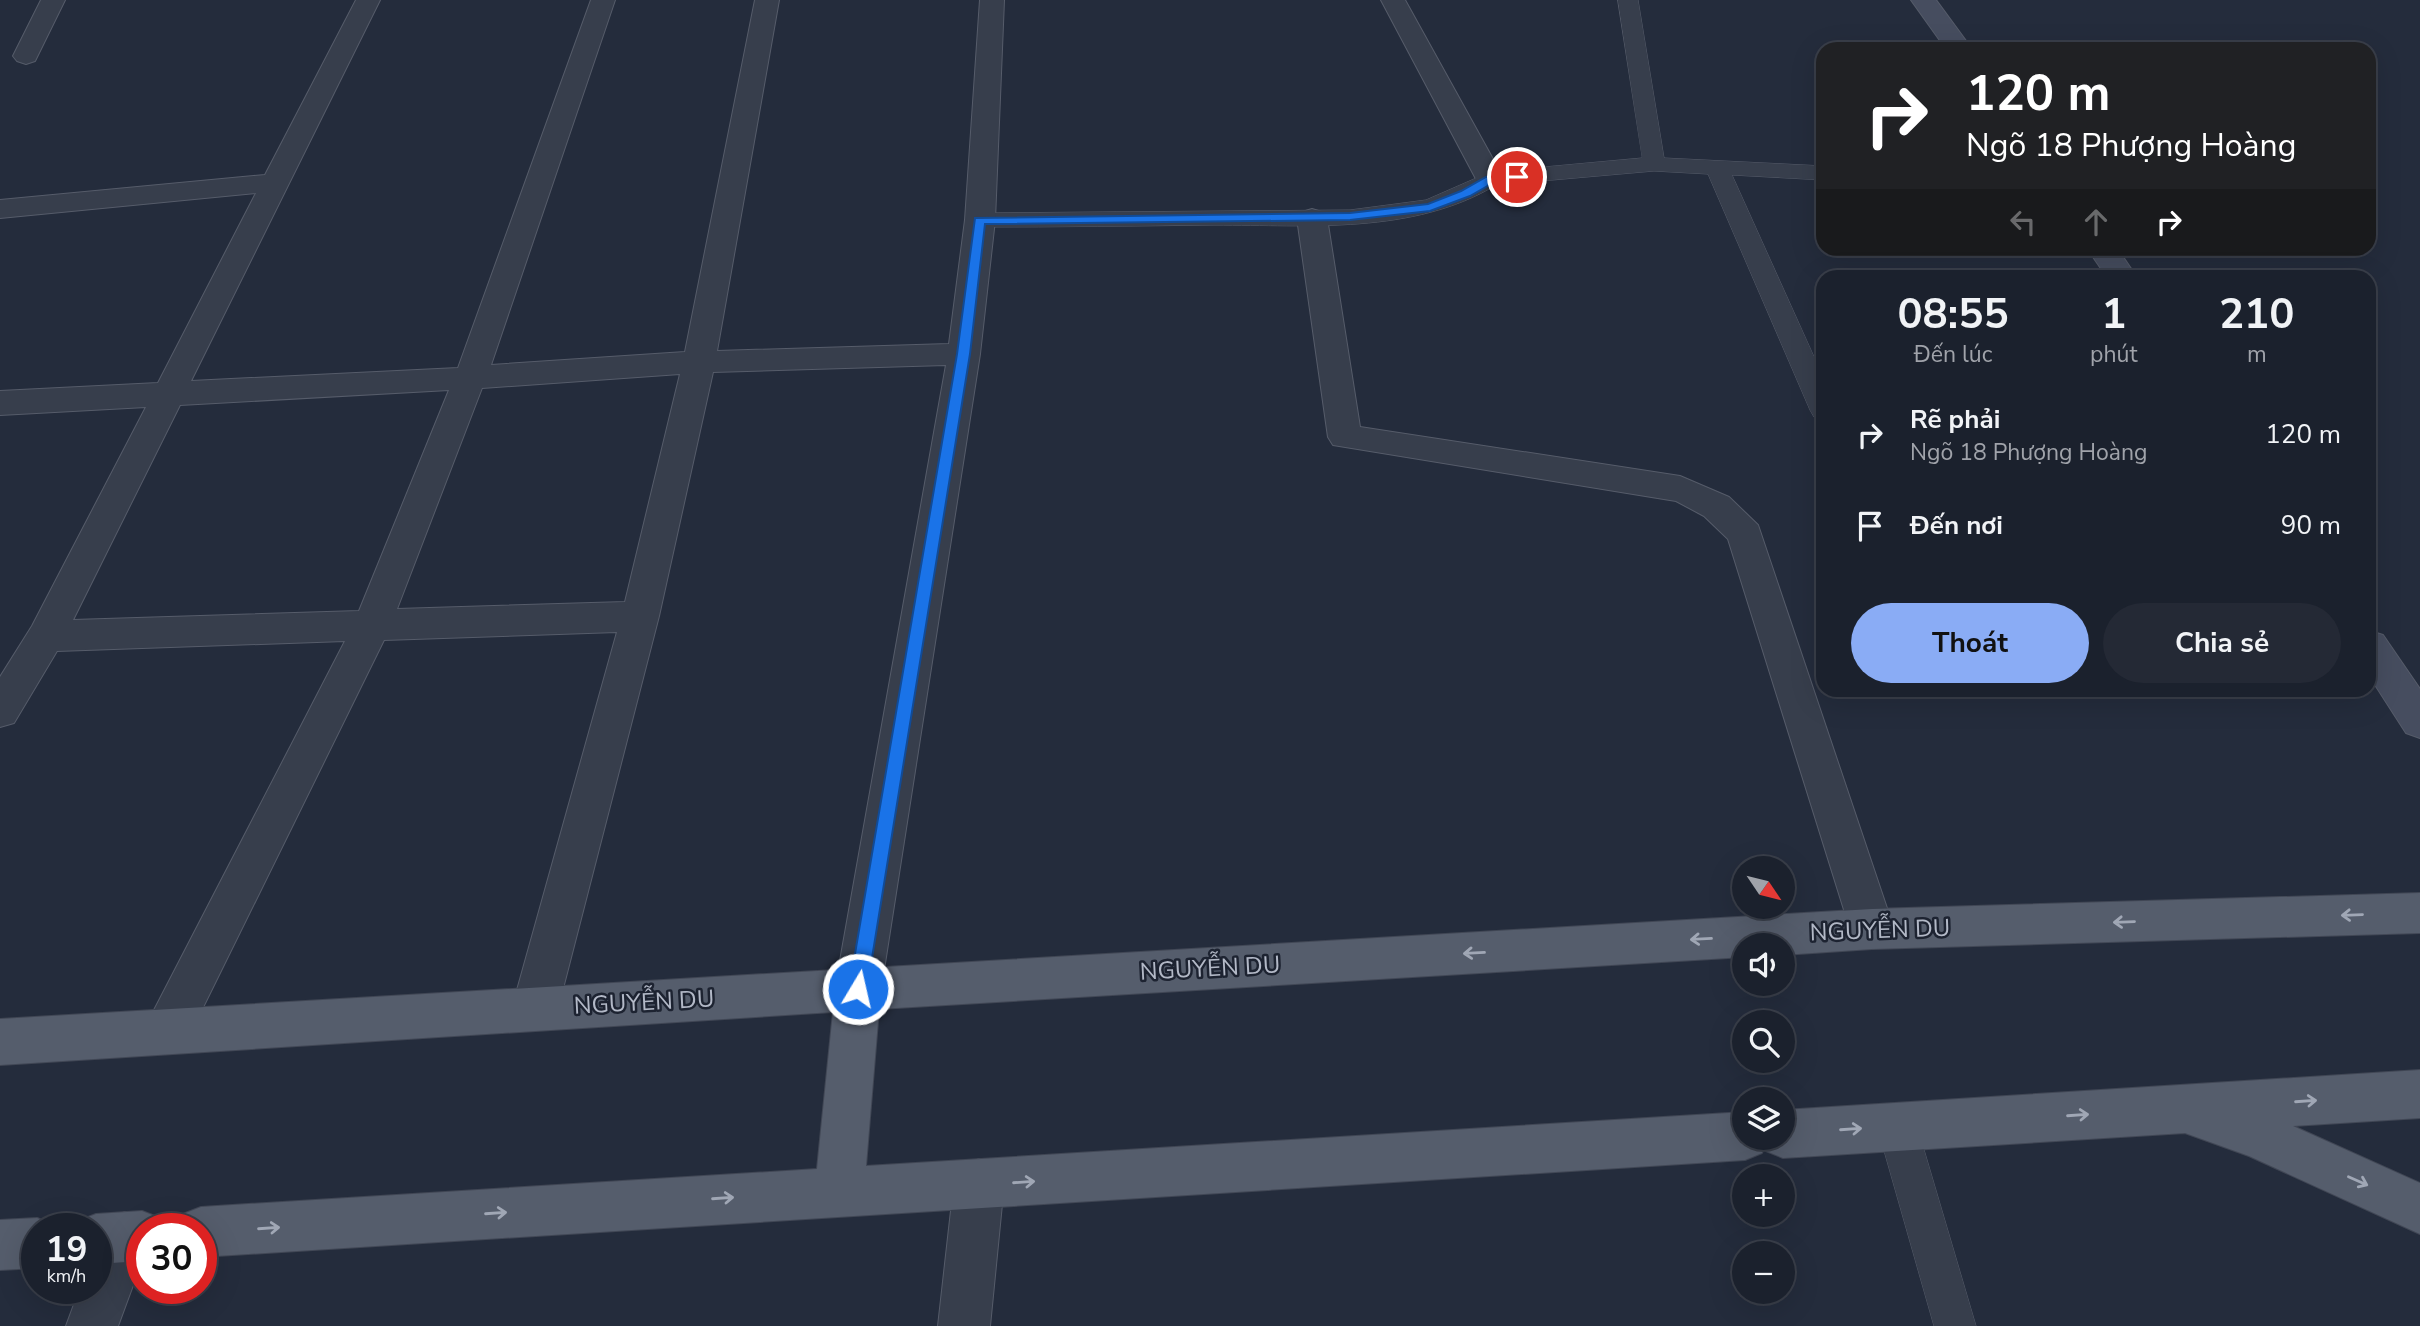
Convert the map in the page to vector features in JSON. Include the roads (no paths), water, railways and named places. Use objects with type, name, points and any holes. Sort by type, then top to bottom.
[{"type":"main road","name":"NGUYỄN DU","points":[[0,1042],[1872,929],[2420,912]]},
{"type":"main road","points":[[839,1191],[858,989]]},
{"type":"main road","points":[[1795,1133],[2420,1094]]},
{"type":"main road","points":[[2182,1109],[2256,1134],[2420,1209]]},
{"type":"main road","points":[[217,1231],[1732,1137]]},
{"type":"main road","points":[[0,1245],[21,1244]]},
{"type":"street","points":[[26,56],[53,0]]},
{"type":"street","points":[[0,711],[46,636],[368,0]]},
{"type":"street","points":[[168,1030],[372,627],[470,378],[603,0]]},
{"type":"street","points":[[535,1008],[640,616],[699,362],[767,0]]},
{"type":"street","points":[[858,989],[964,354],[980,220],[992,0]]},
{"type":"street","points":[[1393,0],[1490,179]]},
{"type":"street","points":[[1923,0],[1954,42]]},
{"type":"street","points":[[0,209],[276,183]]},
{"type":"street","points":[[1312,218],[1345,437],[1680,489],[1718,506],[1735,521],[1745,535],[1872,929]]},
{"type":"street","points":[[0,402],[470,378],[699,362],[964,354]]},
{"type":"street","points":[[46,636],[640,616]]},
{"type":"street","points":[[2376,655],[2420,721]]},
{"type":"street","points":[[964,1326],[979,1184]]},
{"type":"street","points":[[92,1326],[121,1237]]},
{"type":"lane","points":[[1628,0],[1654,164]]},
{"type":"lane","points":[[980,220],[1312,218],[1430,208],[1465,194],[1490,179],[1654,164],[1816,173]]},
{"type":"lane","points":[[1717,167],[1816,392]]},
{"type":"lane","points":[[1897,1126],[1955,1326]]}]
